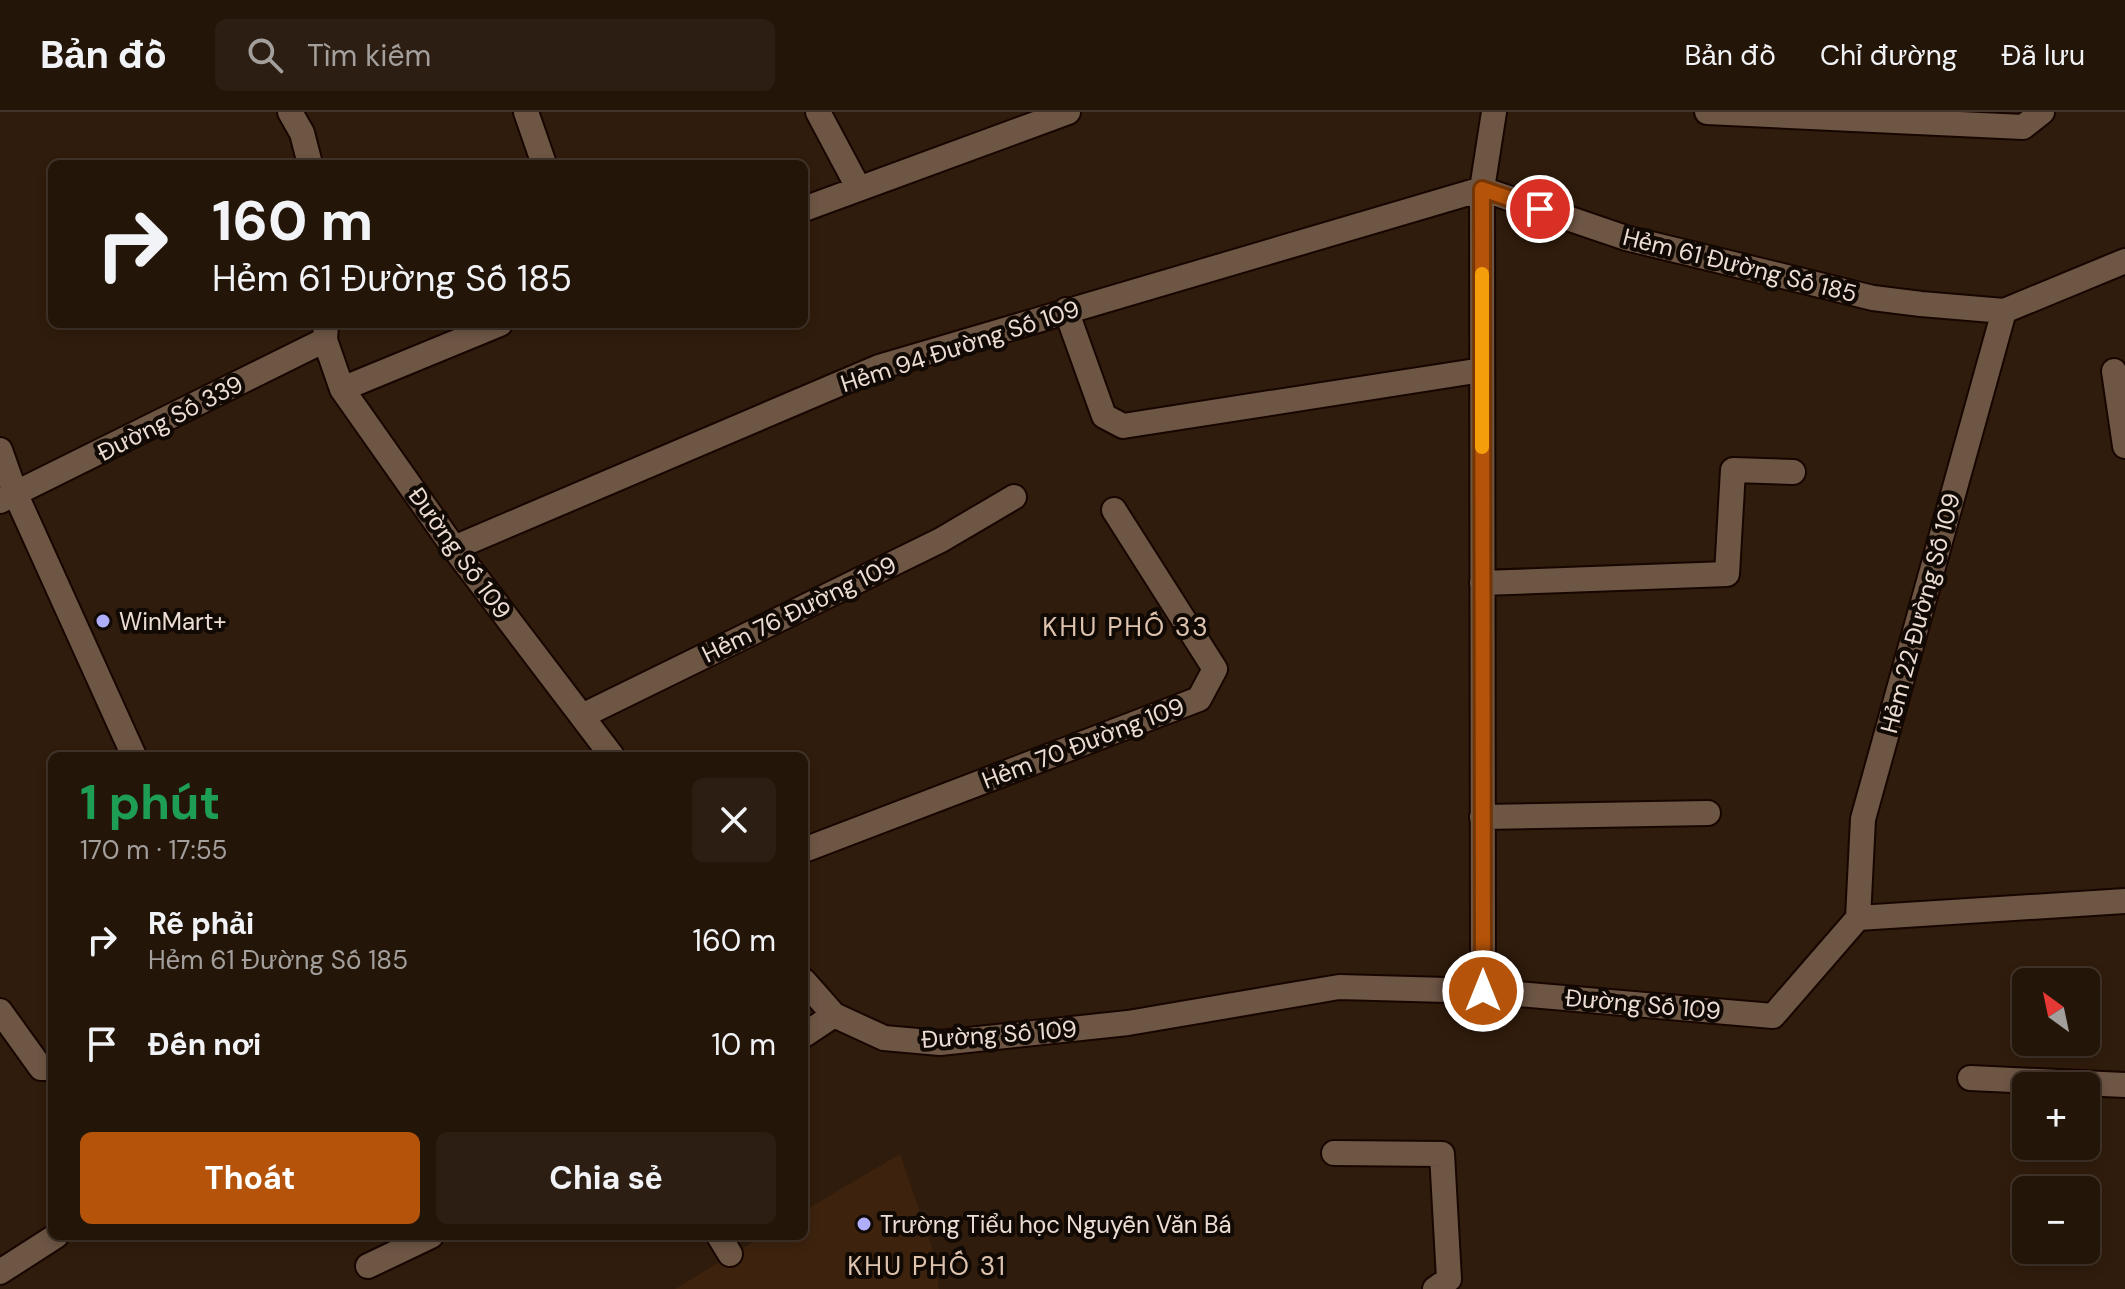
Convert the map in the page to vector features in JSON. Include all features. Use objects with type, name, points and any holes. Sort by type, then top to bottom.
[{"type":"street","points":[[290,112],[302,133],[309,160]]},
{"type":"street","points":[[526,112],[543,160]]},
{"type":"street","points":[[818,112],[859,189]]},
{"type":"street","points":[[808,208],[1068,112]]},
{"type":"street","points":[[1483,991],[1482,189],[1494,112]]},
{"type":"street","points":[[1707,112],[1808,114],[2023,127],[2042,112]]},
{"type":"street","name":"Hẻm 94 Đường Số 109","points":[[454,548],[879,367],[1482,189]]},
{"type":"street","name":"Hẻm 61 Đường Số 185","points":[[1482,189],[1626,238],[1873,298],[2004,311]]},
{"type":"street","points":[[2004,311],[2125,261]]},
{"type":"street","points":[[1066,310],[1104,416],[1123,426],[1482,370]]},
{"type":"street","name":"Hẻm 22 Đường Số 109","points":[[1858,918],[1863,819],[2004,311]]},
{"type":"street","points":[[342,389],[490,328]]},
{"type":"street","name":"Đường Số 109","points":[[326,332],[342,389],[454,548],[582,716],[601,752]]},
{"type":"street","name":"Đường Số 339","points":[[8,498],[326,332]]},
{"type":"street","points":[[2114,371],[2125,446]]},
{"type":"street","points":[[0,450],[8,498],[132,752]]},
{"type":"street","points":[[1482,583],[1727,574],[1733,470],[1793,472]]},
{"type":"street","name":"Hẻm 76 Đường 109","points":[[582,716],[941,540],[1014,497]]},
{"type":"street","name":"Hẻm 70 Đường 109","points":[[808,848],[1199,699],[1215,669],[1114,510]]},
{"type":"street","points":[[1482,817],[1708,813]]},
{"type":"street","points":[[1858,918],[2125,901]]},
{"type":"street","name":"Đường Số 109","points":[[808,986],[834,1015],[884,1038],[940,1043],[1128,1023],[1339,987],[1483,991],[1773,1016],[1858,918]]},
{"type":"street","points":[[0,1011],[41,1068],[48,1068]]},
{"type":"street","points":[[808,1032],[834,1015]]},
{"type":"street","points":[[1970,1078],[2125,1085]]},
{"type":"street","points":[[1334,1153],[1442,1154],[1449,1279],[1435,1289]]},
{"type":"street","points":[[0,1272],[50,1240]]},
{"type":"street","points":[[368,1266],[423,1240]]},
{"type":"shaded area","name":"Trường Tiểu học Nguyễn Văn Bá","points":[[900,1154],[934,1254],[939,1289],[675,1289],[756,1240],[808,1240],[808,1209]]},
{"type":"slow traffic","points":[[1482,274],[1482,447]]},
{"type":"place","name":"WinMart+","points":[[103,621]]},
{"type":"place","name":"Trường Tiểu học Nguyễn Văn Bá","points":[[864,1224]]},
{"type":"district","name":"KHU PHỐ 33","points":[[1126,627]]},
{"type":"district","name":"KHU PHỐ 31","points":[[927,1266]]},
{"type":"route","points":[[1483,991],[1482,189],[1540,209]]}]
